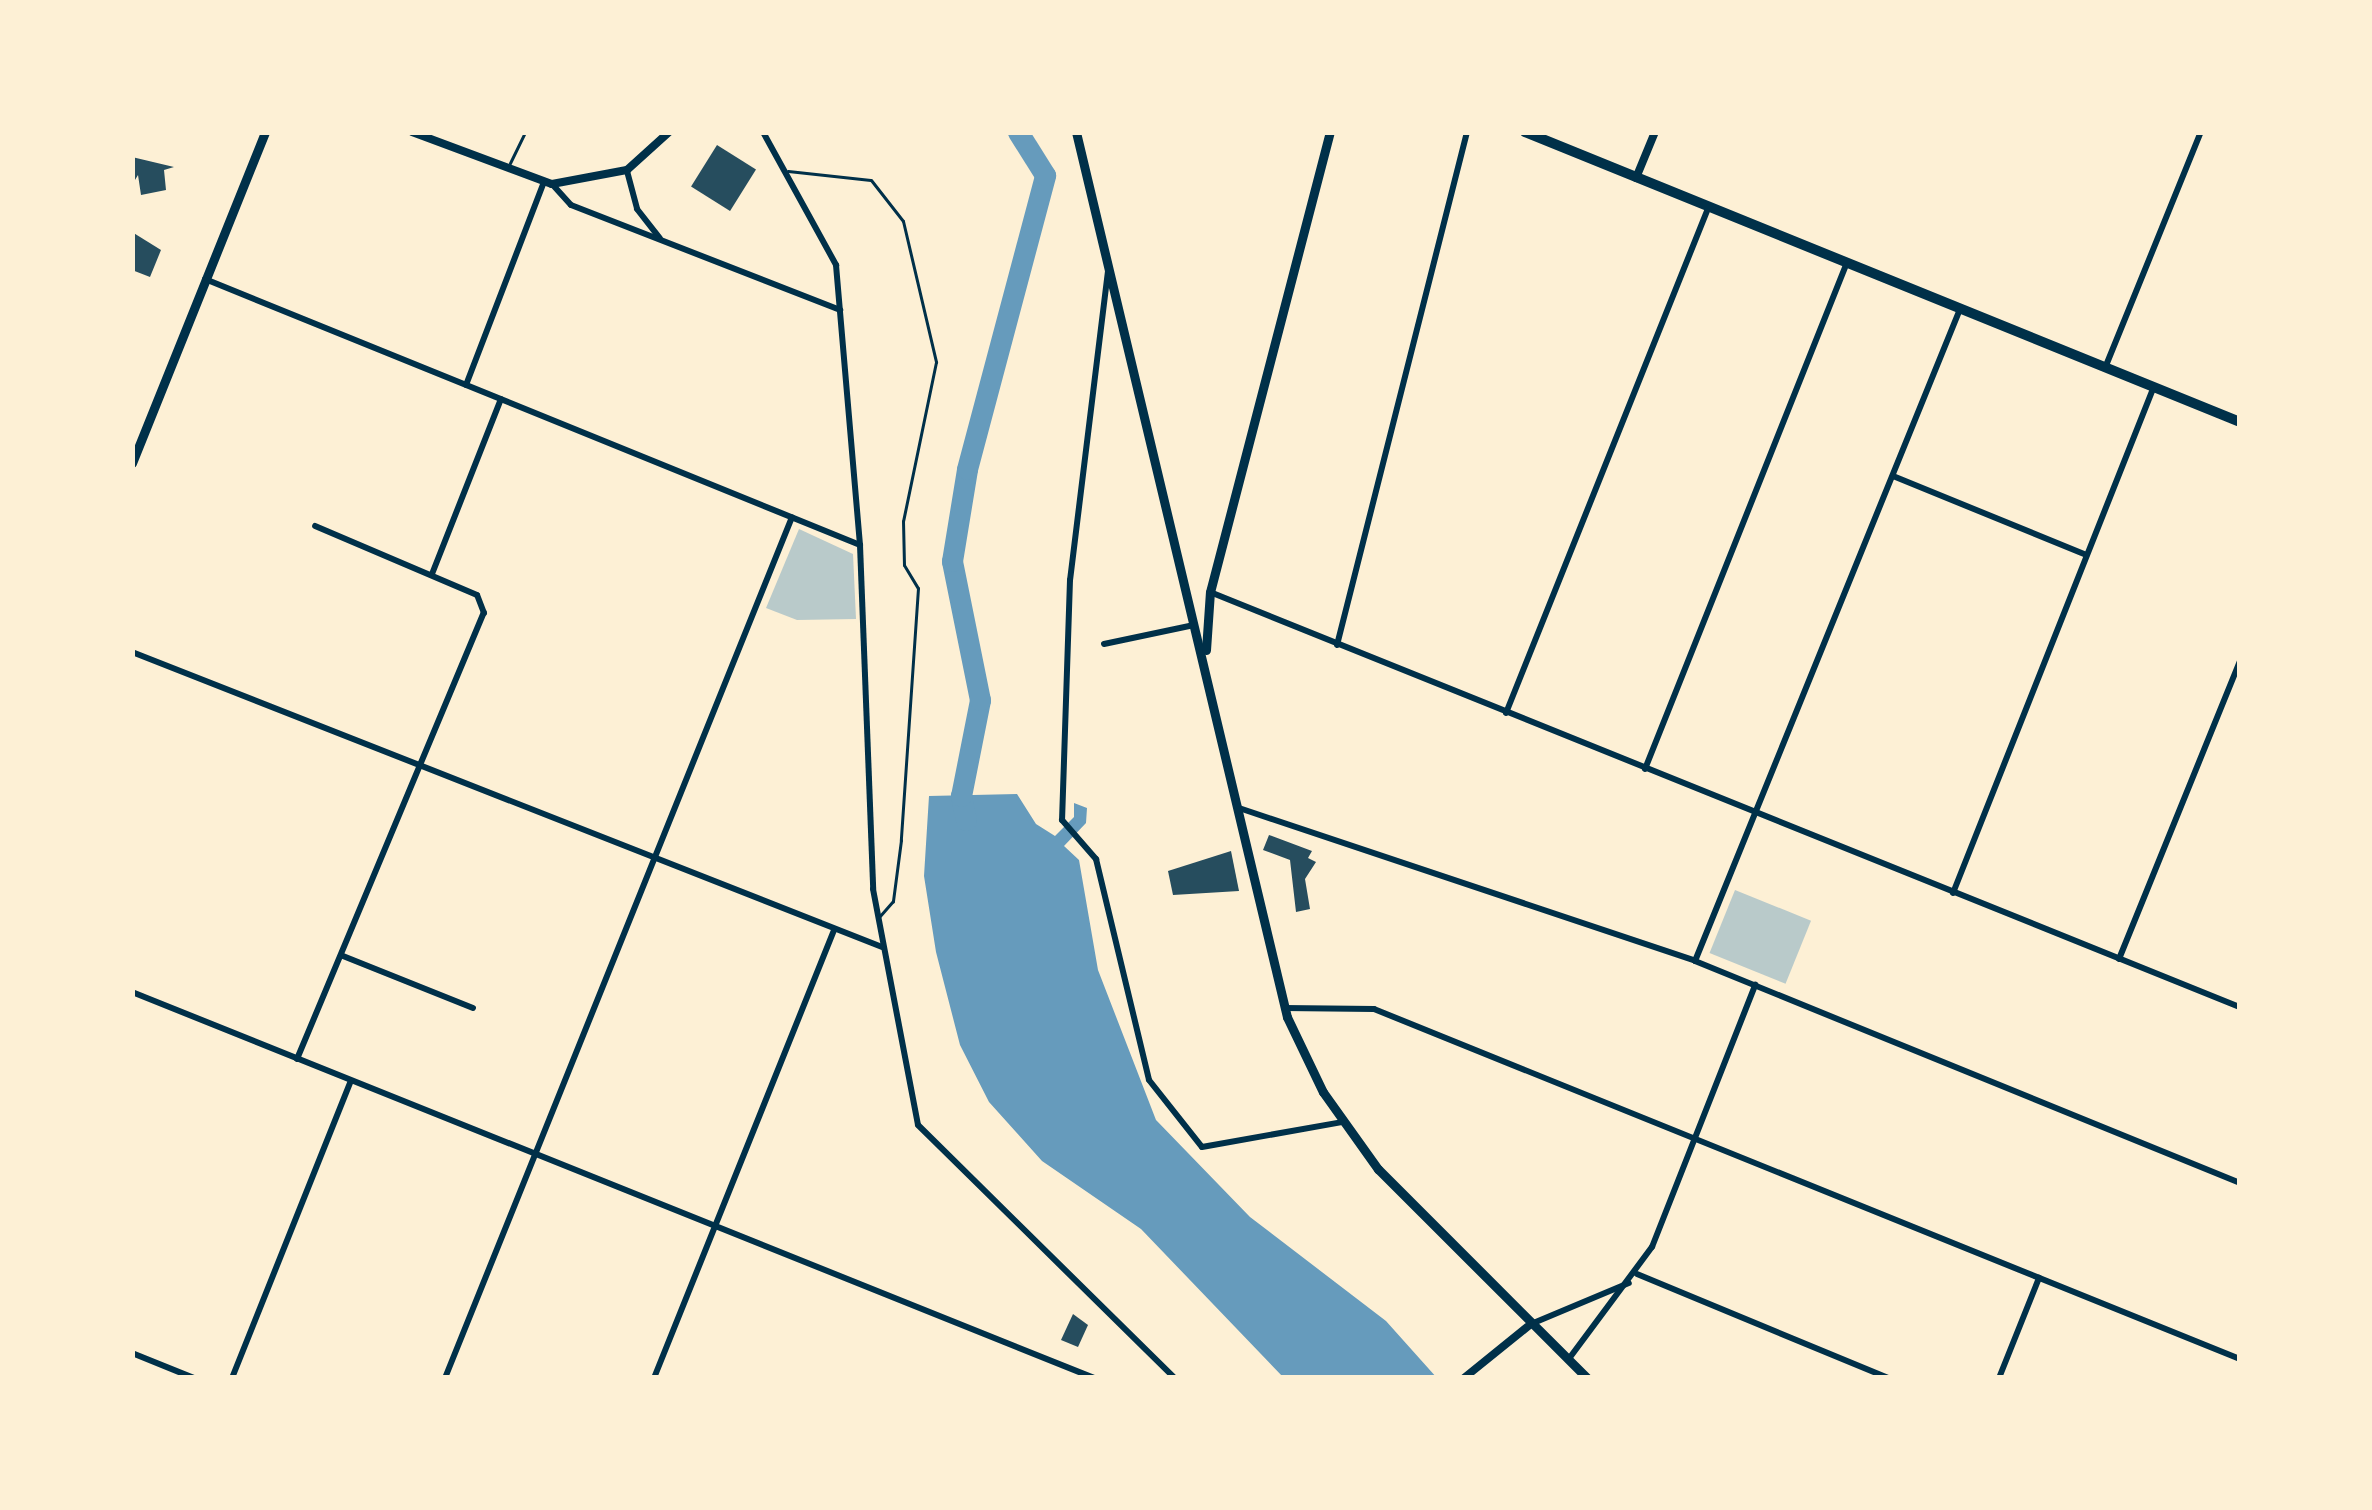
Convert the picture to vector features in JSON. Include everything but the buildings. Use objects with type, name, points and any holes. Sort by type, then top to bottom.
[{"type":"highway","points":[[1525,132],[2240,422]]},
{"type":"main road","points":[[132,463],[265,132]]},
{"type":"main road","points":[[1076,132],[1284,1008],[1342,1122],[1424,1220],[1587,1378]]},
{"type":"main road","points":[[1208,679],[1210,592],[1330,132]]},
{"type":"main road","points":[[1188,596],[1210,592]]},
{"type":"street","points":[[412,132],[548,184],[571,205],[840,310]]},
{"type":"street","points":[[548,184],[627,170],[669,132]]},
{"type":"street","points":[[763,132],[835,261],[860,545],[878,918],[919,1125],[1175,1378]]},
{"type":"street","points":[[1337,645],[1468,132]]},
{"type":"street","points":[[1636,178],[1655,132]]},
{"type":"street","points":[[2105,368],[2201,132]]},
{"type":"street","points":[[627,170],[637,209],[668,244]]},
{"type":"street","points":[[466,385],[548,184]]},
{"type":"street","points":[[1506,713],[1708,206]]},
{"type":"street","points":[[1645,769],[1847,263]]},
{"type":"street","points":[[1108,271],[1070,580],[1062,820],[1096,859],[1149,1080],[1189,1133],[1211,1150],[1342,1122]]},
{"type":"street","points":[[205,279],[860,545]]},
{"type":"street","points":[[1695,961],[1960,309]]},
{"type":"street","points":[[1953,893],[2154,388]]},
{"type":"street","points":[[432,574],[501,399]]},
{"type":"street","points":[[1893,476],[2087,555]]},
{"type":"street","points":[[445,1378],[792,517]]},
{"type":"street","points":[[297,1059],[423,770],[475,639],[481,598],[315,526]]},
{"type":"street","points":[[1210,592],[2240,1007]]},
{"type":"street","points":[[1103,644],[1196,625]]},
{"type":"street","points":[[132,652],[833,932],[883,947]]},
{"type":"street","points":[[2119,959],[2240,661]]},
{"type":"street","points":[[1239,808],[1695,961],[2240,1183]]},
{"type":"street","points":[[654,1378],[833,932]]},
{"type":"street","points":[[343,956],[473,1008]]},
{"type":"street","points":[[1568,1360],[1635,1278],[1755,984]]},
{"type":"street","points":[[132,992],[1094,1378]]},
{"type":"street","points":[[1284,1008],[1374,1010],[2240,1359]]},
{"type":"street","points":[[232,1378],[351,1081]]},
{"type":"street","points":[[1468,1375],[1531,1324],[1635,1278],[1888,1378]]},
{"type":"street","points":[[1999,1378],[2039,1278]]},
{"type":"street","points":[[132,1353],[194,1378]]},
{"type":"lane","points":[[507,170],[525,132]]},
{"type":"lane","points":[[787,171],[871,180],[903,221],[936,362],[903,521],[904,565],[918,588],[901,839],[893,901],[878,918]]},
{"type":"shaded area","points":[[799,529],[853,554],[856,619],[797,620],[766,608]]},
{"type":"shaded area","points":[[1735,890],[1811,921],[1786,984],[1710,953]]},
{"type":"water","points":[[1017,794],[1036,824],[1055,836],[1074,817],[1074,803],[1087,808],[1086,823],[1064,846],[1079,860],[1098,970],[1156,1120],[1250,1217],[1386,1321],[1437,1378],[1283,1377],[1141,1229],[1042,1161],[989,1102],[960,1045],[936,952],[924,876],[929,796]]},
{"type":"waterway","points":[[966,820],[961,796],[980,700],[952,561],[967,469],[1045,175],[1018,132]]}]
